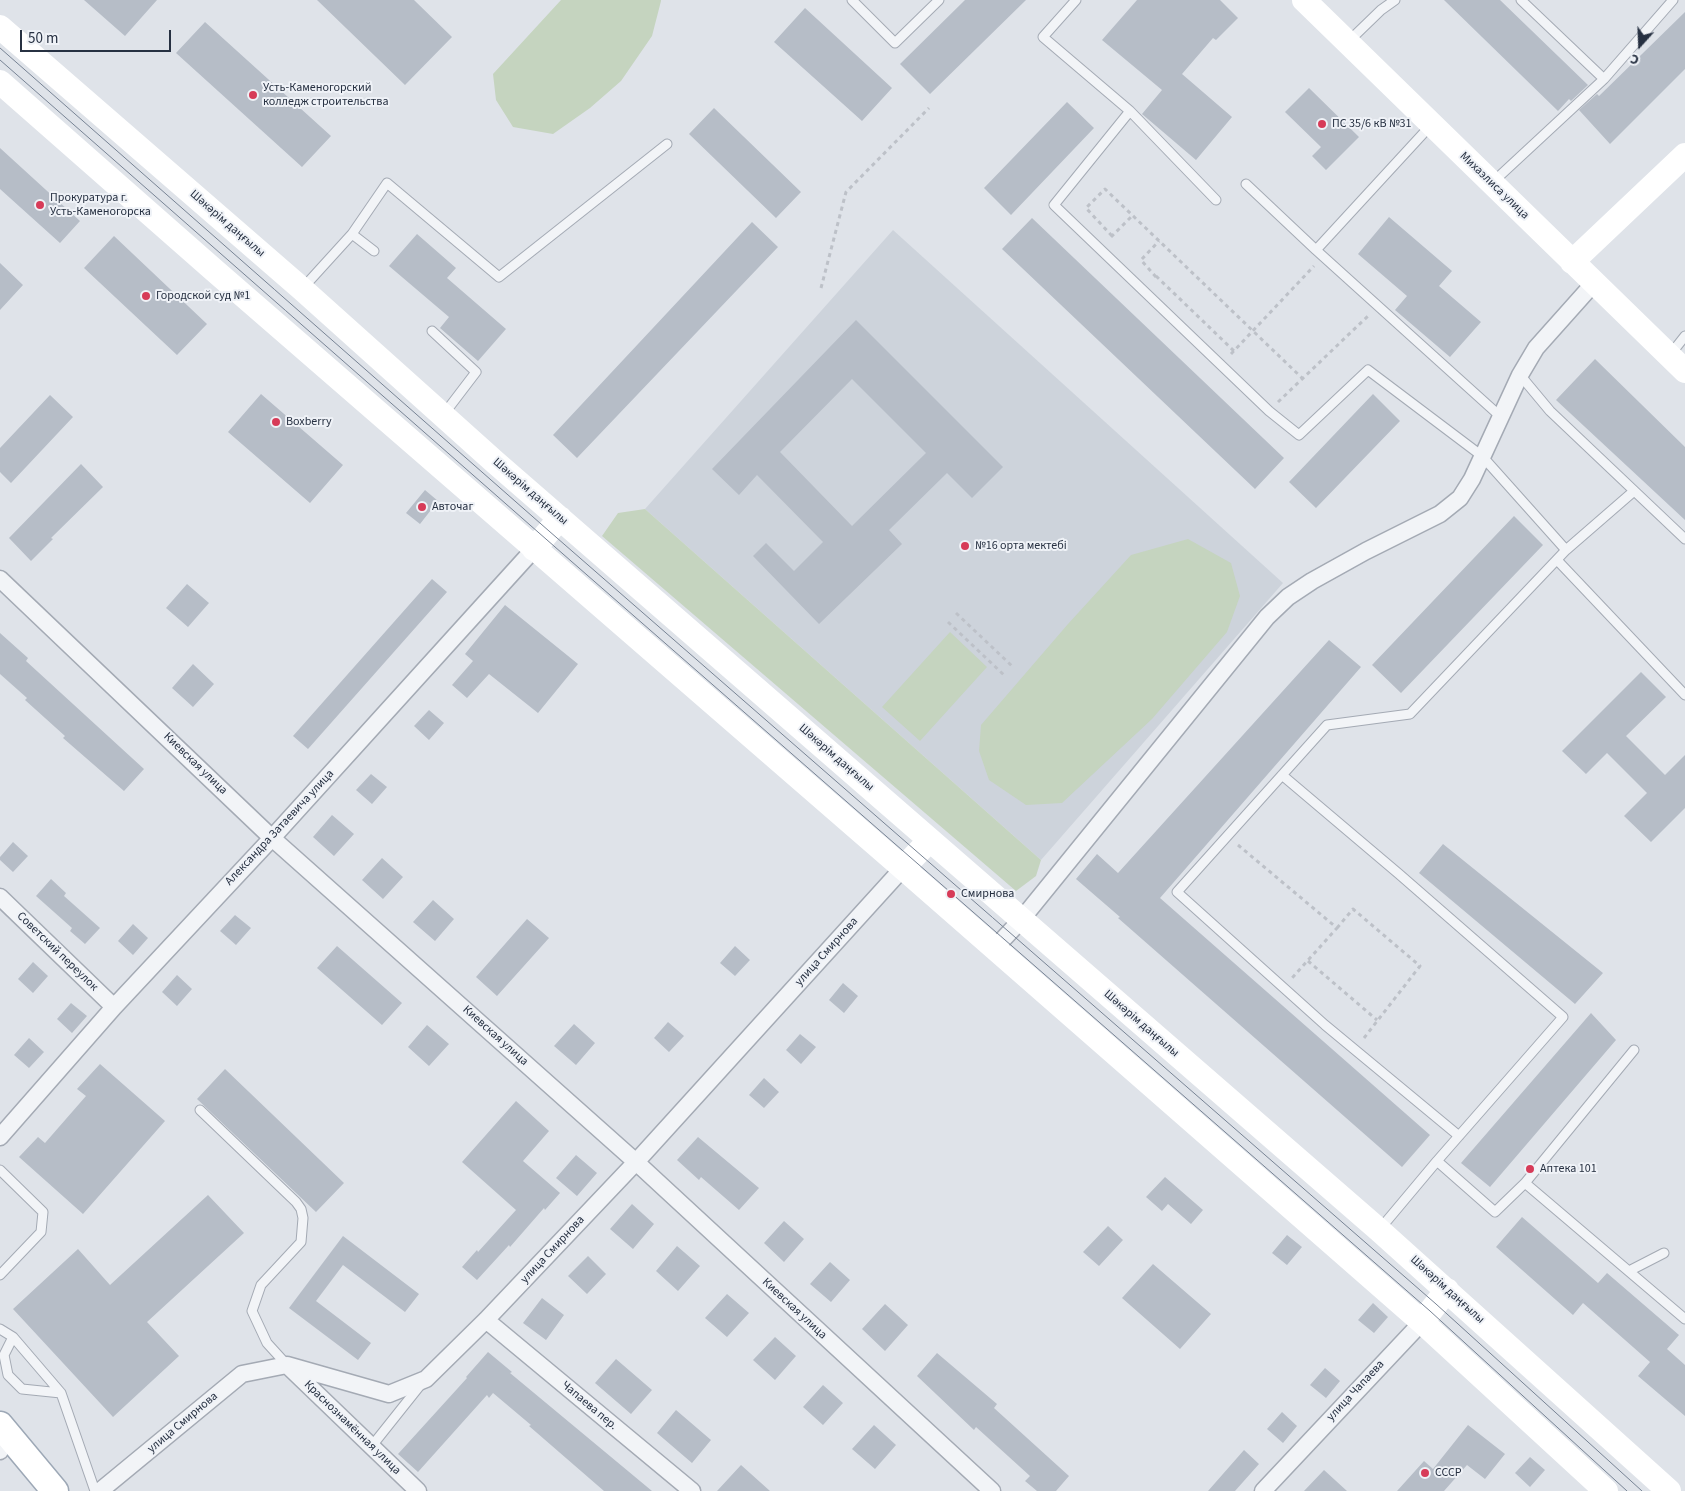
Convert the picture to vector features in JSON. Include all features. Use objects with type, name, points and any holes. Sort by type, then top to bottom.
[{"type":"main road","name":"Михаэлиса улица","points":[[1304,0],[1677,364]]},
{"type":"main road","name":"Шәкәрім даңғылы","points":[[0,27],[302,289],[443,416],[1379,1230],[1669,1491]]},
{"type":"main road","points":[[0,82],[215,272],[903,868],[1422,1322],[1606,1491]]},
{"type":"main road","points":[[1572,262],[1685,155]]},
{"type":"main road","name":"Александра Затаевича улица","points":[[534,549],[560,518]]},
{"type":"main road","name":"улица Смирнова","points":[[903,868],[930,840]]},
{"type":"main road","name":"улица Чапаева","points":[[1422,1322],[1447,1290]]},
{"type":"main road","points":[[3,1437],[56,1491]]},
{"type":"street","points":[[994,949],[1021,920],[1267,617],[1288,597],[1312,581],[1366,551],[1440,514],[1460,498],[1472,479],[1520,375],[1536,348],[1594,283]]},
{"type":"street","name":"Александра Затаевича улица","points":[[0,1137],[114,1007],[272,838],[534,549]]},
{"type":"street","name":"Киевская улица","points":[[0,579],[272,838],[636,1162],[992,1491]]},
{"type":"street","name":"улица Смирнова","points":[[100,1491],[242,1374],[287,1365],[389,1394],[426,1379],[486,1320],[636,1162],[903,868]]},
{"type":"street","name":"Советский переулок","points":[[0,898],[114,1007]]},
{"type":"street","name":"Чапаева пер.","points":[[486,1320],[692,1491]]},
{"type":"street","name":"улица Чапаева","points":[[1263,1491],[1422,1322]]},
{"type":"street","name":"Краснознамённая улица","points":[[287,1365],[418,1491]]},
{"type":"lane","points":[[852,0],[895,43],[939,0]]},
{"type":"lane","points":[[1076,0],[1043,37],[1130,111],[1216,200]]},
{"type":"lane","points":[[1348,42],[1381,10],[1395,0]]},
{"type":"lane","points":[[1521,0],[1604,78]]},
{"type":"lane","points":[[1491,184],[1604,78],[1673,0]]},
{"type":"lane","points":[[1130,111],[1054,205],[1269,411],[1299,435],[1368,370],[1482,456],[1566,550]]},
{"type":"lane","points":[[1320,253],[1431,125]]},
{"type":"lane","points":[[302,289],[352,234],[386,184],[499,277],[668,144]]},
{"type":"lane","points":[[1246,184],[1501,417]]},
{"type":"lane","points":[[352,234],[374,251]]},
{"type":"lane","points":[[432,331],[476,372],[443,416]]},
{"type":"lane","points":[[1677,364],[1685,336]]},
{"type":"lane","points":[[1520,375],[1550,411],[1685,539]]},
{"type":"lane","points":[[1460,1136],[1325,1025],[1177,892],[1327,726],[1410,714],[1566,550],[1634,491]]},
{"type":"lane","points":[[1557,560],[1685,695]]},
{"type":"lane","points":[[1282,775],[1563,1017],[1379,1230]]},
{"type":"lane","points":[[1438,1161],[1495,1212],[1525,1183],[1634,1050]]},
{"type":"lane","points":[[200,1110],[300,1209],[303,1218],[301,1242],[261,1285],[252,1311],[267,1343],[287,1365]]},
{"type":"lane","points":[[0,1170],[43,1212],[41,1232],[0,1275]]},
{"type":"lane","points":[[1525,1183],[1685,1319]]},
{"type":"lane","points":[[1628,1271],[1664,1253]]},
{"type":"lane","points":[[0,1329],[13,1337],[61,1393],[95,1491]]},
{"type":"lane","points":[[13,1337],[4,1355],[8,1375],[22,1389],[61,1393]]},
{"type":"lane","points":[[0,1382],[8,1375]]},
{"type":"lane","points":[[371,1446],[426,1379]]},
{"type":"path","points":[[821,288],[846,192],[876,164],[929,108]]},
{"type":"path","points":[[1112,236],[1086,208],[1105,189],[1302,378]]},
{"type":"path","points":[[1099,249],[1132,216]]},
{"type":"path","points":[[1158,241],[1141,260],[1234,351]]},
{"type":"path","points":[[1221,365],[1320,253]]},
{"type":"path","points":[[1146,294],[1156,276]]},
{"type":"path","points":[[1269,411],[1378,306]]},
{"type":"path","points":[[956,613],[1012,666]]},
{"type":"path","points":[[948,622],[1004,675]]},
{"type":"path","points":[[1228,836],[1337,928]]},
{"type":"path","points":[[1284,988],[1353,909],[1420,966],[1356,1049]]},
{"type":"path","points":[[1308,961],[1377,1020]]},
{"type":"shaded area","name":"№16 орта мектебі","points":[[893,230],[1283,583],[1041,860],[645,509]]},
{"type":"green space","points":[[561,0],[661,1],[652,36],[621,81],[590,108],[553,134],[513,127],[496,100],[493,74]]},
{"type":"green space","points":[[645,509],[1041,860],[1036,876],[1016,891],[602,536],[618,513]]},
{"type":"green space","points":[[1188,539],[1231,563],[1240,596],[1227,632],[1152,719],[1062,803],[1026,805],[989,780],[979,751],[981,725],[1068,624],[1131,555]]},
{"type":"green space","points":[[950,632],[987,667],[920,741],[882,707]]},
{"type":"building","points":[[84,0],[157,0],[125,36]]},
{"type":"building","points":[[317,0],[414,0],[452,37],[405,85]]},
{"type":"building","points":[[965,0],[1026,0],[930,94],[900,64]]},
{"type":"building","points":[[1137,0],[1220,0],[1238,18],[1216,40],[1213,38],[1182,74],[1232,117],[1196,160],[1142,114],[1162,90],[1102,40]]},
{"type":"building","points":[[1444,0],[1500,0],[1588,85],[1571,101],[1569,99],[1558,111]]},
{"type":"building","points":[[805,8],[892,88],[862,121],[774,42]]},
{"type":"building","points":[[1685,12],[1685,69],[1610,144],[1579,110],[1597,94],[1599,96]]},
{"type":"building","name":"Усть-Каменогорский колледж строительства","points":[[205,22],[331,136],[302,167],[176,53]]},
{"type":"building","name":"ПС 35/6 кВ №31","points":[[1309,88],[1359,137],[1326,170],[1312,156],[1321,147],[1285,112]]},
{"type":"building","points":[[1067,102],[1094,128],[1011,215],[984,188]]},
{"type":"building","points":[[714,108],[801,192],[776,218],[689,134]]},
{"type":"building","name":"Прокуратура г. Усть-Каменогорска","points":[[0,148],[80,221],[60,243],[0,189]]},
{"type":"building","points":[[1389,217],[1452,271],[1439,286],[1481,322],[1450,357],[1395,310],[1407,296],[1358,254]]},
{"type":"building","points":[[1032,218],[1284,458],[1255,489],[1002,249]]},
{"type":"building","points":[[752,222],[778,247],[577,458],[553,435]]},
{"type":"building","points":[[417,234],[456,268],[447,278],[506,329],[478,361],[440,328],[449,317],[389,266]]},
{"type":"building","name":"Городской суд №1","points":[[114,236],[207,324],[177,355],[84,268]]},
{"type":"building","points":[[0,263],[23,285],[0,310]]},
{"type":"building","points":[[856,320],[1003,467],[972,498],[947,473],[889,530],[902,544],[819,624],[753,556],[766,543],[794,571],[823,542],[757,475],[739,495],[712,469]],"holes":[[[852,379],[926,453],[852,526],[780,452]]]},
{"type":"building","points":[[1595,359],[1685,447],[1685,520],[1556,400]]},
{"type":"building","points":[[261,394],[343,465],[310,503],[228,432]]},
{"type":"building","points":[[1373,394],[1400,421],[1316,508],[1289,482]]},
{"type":"building","points":[[50,395],[73,417],[11,483],[0,472],[0,448]]},
{"type":"building","points":[[81,464],[103,487],[51,538],[53,539],[31,561],[9,538]]},
{"type":"building","name":"Авточаг","points":[[425,490],[438,501],[420,524],[406,513]]},
{"type":"building","points":[[1514,516],[1543,545],[1401,693],[1372,665]]},
{"type":"building","points":[[432,579],[447,592],[308,749],[293,736]]},
{"type":"building","points":[[187,584],[209,603],[188,627],[166,608]]},
{"type":"building","points":[[505,605],[578,664],[538,713],[489,674],[467,698],[452,685],[473,661],[465,654]]},
{"type":"building","points":[[0,633],[28,658],[26,661],[144,769],[124,791],[63,738],[65,736],[25,700],[27,698],[0,674]]},
{"type":"building","points":[[1329,640],[1361,667],[1160,898],[1430,1135],[1402,1167],[1076,879],[1097,854],[1118,873]]},
{"type":"building","points":[[193,664],[214,684],[193,707],[172,688]]},
{"type":"building","points":[[1641,672],[1666,697],[1626,736],[1665,775],[1685,755],[1685,808],[1651,842],[1624,816],[1647,793],[1607,753],[1586,774],[1562,751]]},
{"type":"building","points":[[429,710],[444,723],[429,740],[414,726]]},
{"type":"building","points":[[371,774],[387,787],[372,804],[356,790]]},
{"type":"building","points":[[332,815],[354,834],[334,856],[313,837]]},
{"type":"building","points":[[13,842],[28,856],[13,872],[0,860],[0,857]]},
{"type":"building","points":[[1443,844],[1603,973],[1575,1004],[1419,873]]},
{"type":"building","points":[[382,858],[403,877],[383,899],[362,880]]},
{"type":"building","points":[[51,879],[66,893],[64,896],[100,928],[85,944],[70,931],[72,928],[36,896]]},
{"type":"building","points":[[433,900],[454,919],[435,941],[413,922]]},
{"type":"building","points":[[235,915],[251,928],[236,945],[220,931]]},
{"type":"building","points":[[527,919],[549,938],[497,996],[476,977]]},
{"type":"building","points":[[133,924],[148,938],[133,955],[118,941]]},
{"type":"building","points":[[337,946],[402,1003],[382,1025],[317,968]]},
{"type":"building","points":[[735,946],[750,960],[735,976],[720,963]]},
{"type":"building","points":[[33,962],[48,976],[33,993],[18,979]]},
{"type":"building","points":[[177,975],[192,989],[177,1006],[162,992]]},
{"type":"building","points":[[843,983],[858,996],[844,1013],[829,1000]]},
{"type":"building","points":[[71,1003],[87,1016],[72,1033],[57,1019]]},
{"type":"building","points":[[1591,1013],[1616,1040],[1490,1187],[1461,1163]]},
{"type":"building","points":[[668,1022],[684,1036],[669,1052],[654,1038]]},
{"type":"building","points":[[574,1024],[595,1043],[576,1065],[554,1046]]},
{"type":"building","points":[[427,1025],[449,1044],[429,1066],[408,1047]]},
{"type":"building","points":[[800,1034],[816,1047],[801,1064],[786,1050]]},
{"type":"building","points":[[29,1038],[44,1052],[29,1068],[14,1055]]},
{"type":"building","points":[[100,1064],[165,1121],[83,1214],[19,1157],[38,1137],[45,1143],[86,1096],[77,1089]]},
{"type":"building","points":[[225,1069],[344,1183],[316,1212],[197,1099]]},
{"type":"building","points":[[764,1078],[779,1092],[764,1108],[749,1095]]},
{"type":"building","points":[[516,1101],[549,1131],[523,1161],[560,1193],[477,1280],[462,1267],[516,1210],[462,1162]]},
{"type":"building","points":[[698,1137],[759,1188],[739,1210],[701,1177],[699,1180],[677,1160]]},
{"type":"building","points":[[576,1155],[597,1173],[577,1196],[556,1178]]},
{"type":"building","points":[[1165,1177],[1203,1210],[1191,1224],[1168,1204],[1162,1211],[1146,1197]]},
{"type":"building","points":[[208,1195],[244,1233],[147,1322],[179,1356],[113,1417],[13,1309],[78,1249],[110,1285]]},
{"type":"building","points":[[632,1204],[654,1224],[633,1249],[610,1229]]},
{"type":"building","points":[[1522,1217],[1598,1283],[1607,1273],[1679,1335],[1667,1349],[1685,1365],[1685,1416],[1638,1376],[1650,1362],[1583,1303],[1573,1315],[1496,1247]]},
{"type":"building","points":[[784,1221],[804,1239],[784,1262],[764,1243]]},
{"type":"building","points":[[1108,1226],[1123,1240],[1099,1266],[1083,1252]]},
{"type":"building","points":[[1287,1235],[1302,1247],[1287,1265],[1272,1253]]},
{"type":"building","points":[[343,1236],[419,1294],[405,1312],[343,1265],[316,1301],[371,1343],[358,1360],[289,1308]]},
{"type":"building","points":[[677,1246],[700,1266],[678,1291],[656,1271]]},
{"type":"building","points":[[588,1256],[606,1274],[587,1294],[568,1276]]},
{"type":"building","points":[[830,1262],[850,1280],[831,1302],[810,1284]]},
{"type":"building","points":[[1153,1264],[1211,1314],[1180,1349],[1122,1298]]},
{"type":"building","points":[[727,1294],[749,1313],[727,1337],[705,1318]]},
{"type":"building","points":[[542,1298],[564,1315],[546,1340],[523,1323]]},
{"type":"building","points":[[1373,1303],[1388,1317],[1374,1333],[1358,1320]]},
{"type":"building","points":[[885,1304],[908,1325],[885,1351],[862,1329]]},
{"type":"building","points":[[775,1337],[796,1356],[775,1380],[753,1360]]},
{"type":"building","points":[[488,1352],[512,1372],[510,1373],[652,1491],[604,1491],[493,1393],[489,1398],[487,1395],[418,1472],[398,1454]]},
{"type":"building","points":[[937,1353],[997,1404],[994,1408],[1069,1476],[1056,1491],[1037,1491],[1025,1481],[1030,1476],[976,1427],[974,1430],[917,1376]]},
{"type":"building","points":[[616,1359],[652,1390],[631,1414],[595,1383]]},
{"type":"building","points":[[1325,1368],[1340,1381],[1326,1398],[1310,1385]]},
{"type":"building","points":[[823,1385],[843,1403],[823,1425],[803,1407]]},
{"type":"building","points":[[676,1410],[711,1440],[692,1463],[657,1433]]},
{"type":"building","points":[[1282,1412],[1297,1426],[1283,1443],[1267,1429]]},
{"type":"building","points":[[874,1425],[896,1445],[875,1469],[852,1449]]},
{"type":"building","points":[[1468,1425],[1505,1454],[1485,1479],[1467,1465],[1444,1491],[1397,1491],[1424,1461],[1433,1469]]},
{"type":"building","points":[[1244,1450],[1259,1464],[1235,1491],[1208,1491]]},
{"type":"building","points":[[1530,1457],[1545,1470],[1530,1487],[1515,1473]]},
{"type":"building","points":[[741,1465],[770,1491],[717,1491]]},
{"type":"building","points":[[1324,1470],[1347,1491],[1304,1491]]},
{"type":"tram line","points":[[0,48],[549,531],[1436,1304],[1642,1491]]},
{"type":"tram line","points":[[0,60],[1430,1311],[1627,1491]]},
{"type":"place","name":"Усть-Каменогорский колледж строительства","points":[[253,95]]},
{"type":"place","name":"ПС 35/6 кВ №31","points":[[1322,124]]},
{"type":"place","name":"Прокуратура г. Усть-Каменогорска","points":[[40,205]]},
{"type":"place","name":"Городской суд №1","points":[[146,296]]},
{"type":"place","name":"Boxberry","points":[[276,422]]},
{"type":"place","name":"Авточаг","points":[[422,507]]},
{"type":"place","name":"№16 орта мектебі","points":[[965,546]]},
{"type":"place","name":"Смирнова","points":[[951,894]]},
{"type":"place","name":"Аптека 101","points":[[1530,1169]]},
{"type":"place","name":"СССР","points":[[1425,1473]]}]
